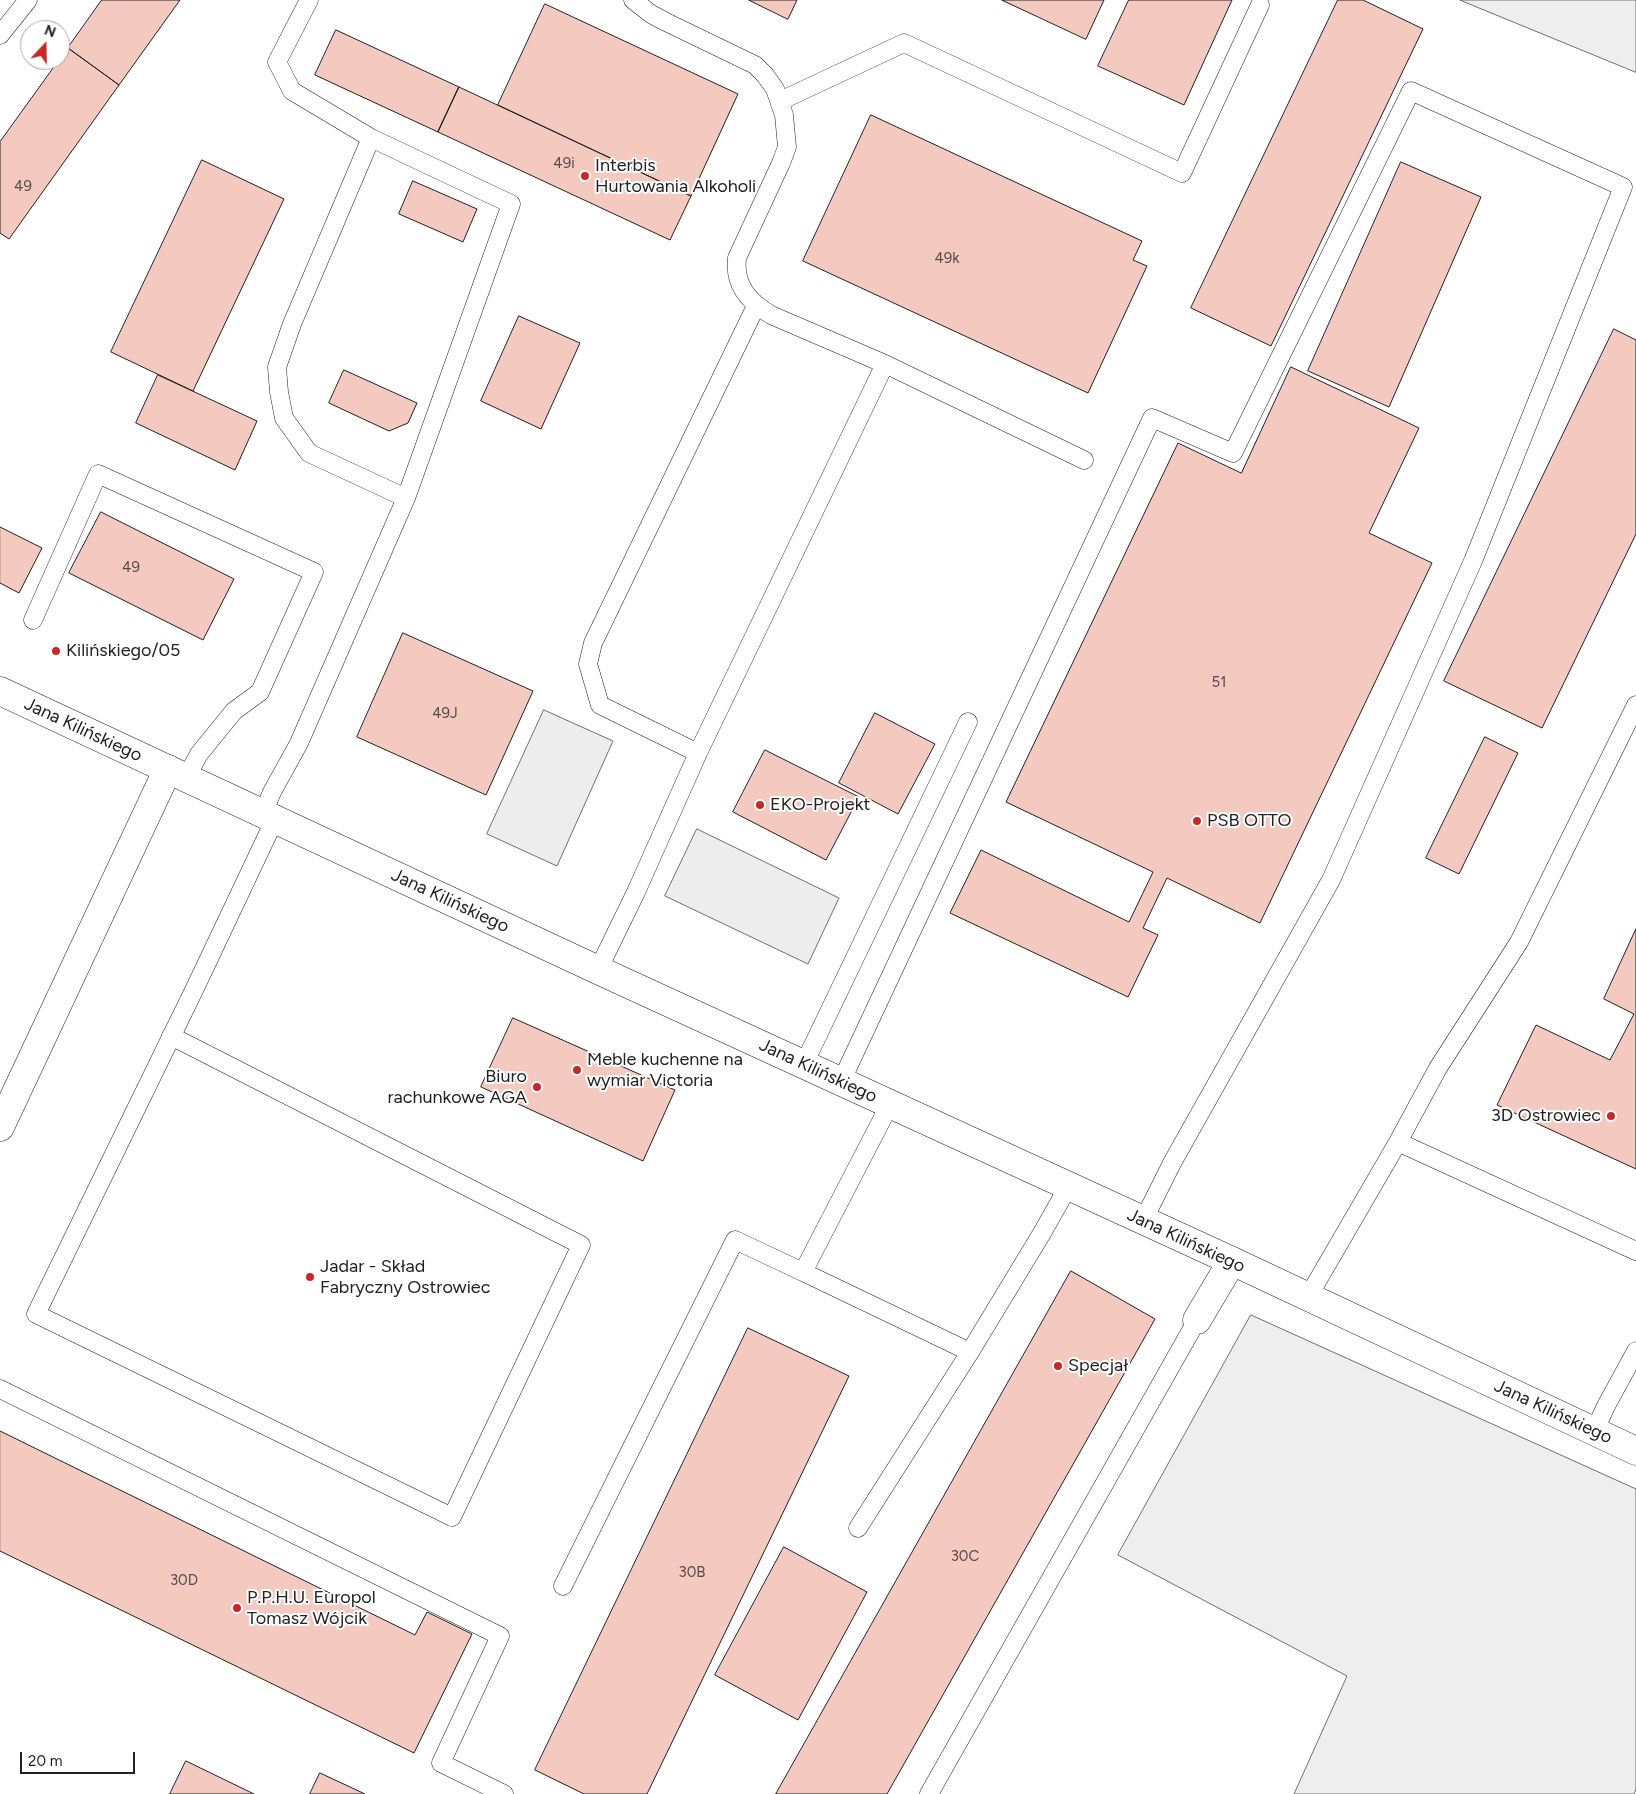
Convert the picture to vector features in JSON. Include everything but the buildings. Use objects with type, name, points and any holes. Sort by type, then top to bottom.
[{"type":"street","name":"Jana Kilińskiego","points":[[0,691],[1636,1450]]},
{"type":"street","points":[[0,1127],[177,774]]},
{"type":"street","points":[[1197,1320],[1232,1261]]},
{"type":"lane","points":[[0,35],[28,0]]},
{"type":"lane","points":[[171,1036],[581,1245],[452,1517],[36,1314],[171,1036],[269,816],[272,792],[299,743],[406,498],[511,204],[371,138],[292,91],[277,62],[309,0]]},
{"type":"lane","points":[[633,0],[651,14],[666,22],[755,65],[775,89],[780,101],[784,115],[787,147],[737,258],[738,283],[745,295],[756,306],[771,315],[885,364],[1084,460]]},
{"type":"lane","points":[[780,101],[904,43],[1182,172],[1260,5]]},
{"type":"lane","points":[[841,1082],[1152,418],[1233,453],[1411,91],[1623,187],[1473,561],[1330,880],[1172,1163],[1143,1221]]},
{"type":"lane","points":[[371,138],[292,324],[277,367],[279,392],[284,418],[309,453],[406,498]]},
{"type":"lane","points":[[698,753],[600,706],[588,664],[593,643],[756,306]]},
{"type":"lane","points":[[598,970],[636,892],[698,753],[885,364]]},
{"type":"lane","points":[[34,620],[98,474],[314,572],[260,692],[234,710],[199,754],[177,774]]},
{"type":"lane","points":[[1308,1297],[1398,1142],[1438,1068],[1519,942],[1636,705]]},
{"type":"lane","points":[[804,1064],[968,722]]},
{"type":"lane","points":[[803,1272],[890,1104]]},
{"type":"lane","points":[[1398,1142],[1636,1251]]},
{"type":"lane","points":[[858,1528],[970,1352],[1068,1187]]},
{"type":"lane","points":[[563,1586],[735,1240],[970,1352]]},
{"type":"lane","points":[[929,1794],[1197,1320]]},
{"type":"lane","points":[[1594,1432],[1636,1351]]},
{"type":"lane","points":[[0,1389],[500,1636],[441,1763],[504,1794]]},
{"type":"shaded area","points":[[1460,0],[1636,0],[1636,72]]},
{"type":"shaded area","points":[[544,710],[613,741],[557,866],[487,834]]},
{"type":"shaded area","points":[[697,829],[839,898],[808,964],[665,896]]},
{"type":"shaded area","points":[[1251,1315],[1636,1489],[1636,1789],[1634,1794],[1294,1794],[1347,1676],[1118,1555]]},
{"type":"place","name":"Interbis Hurtowania Alkoholi","points":[[585,176]]},
{"type":"place","name":"Kilińskiego/05","points":[[56,651]]},
{"type":"place","name":"EKO-Projekt","points":[[760,805]]},
{"type":"place","name":"PSB OTTO","points":[[1197,821]]},
{"type":"place","name":"Meble kuchenne na wymiar Victoria","points":[[577,1070]]},
{"type":"place","name":"Biuro rachunkowe AGA","points":[[537,1087]]},
{"type":"place","name":"3D Ostrowiec","points":[[1611,1116]]},
{"type":"place","name":"Jadar - Skład Fabryczny Ostrowiec","points":[[310,1277]]},
{"type":"place","name":"Specjał","points":[[1058,1366]]},
{"type":"place","name":"P.P.H.U. Europol Tomasz Wójcik","points":[[237,1608]]}]
